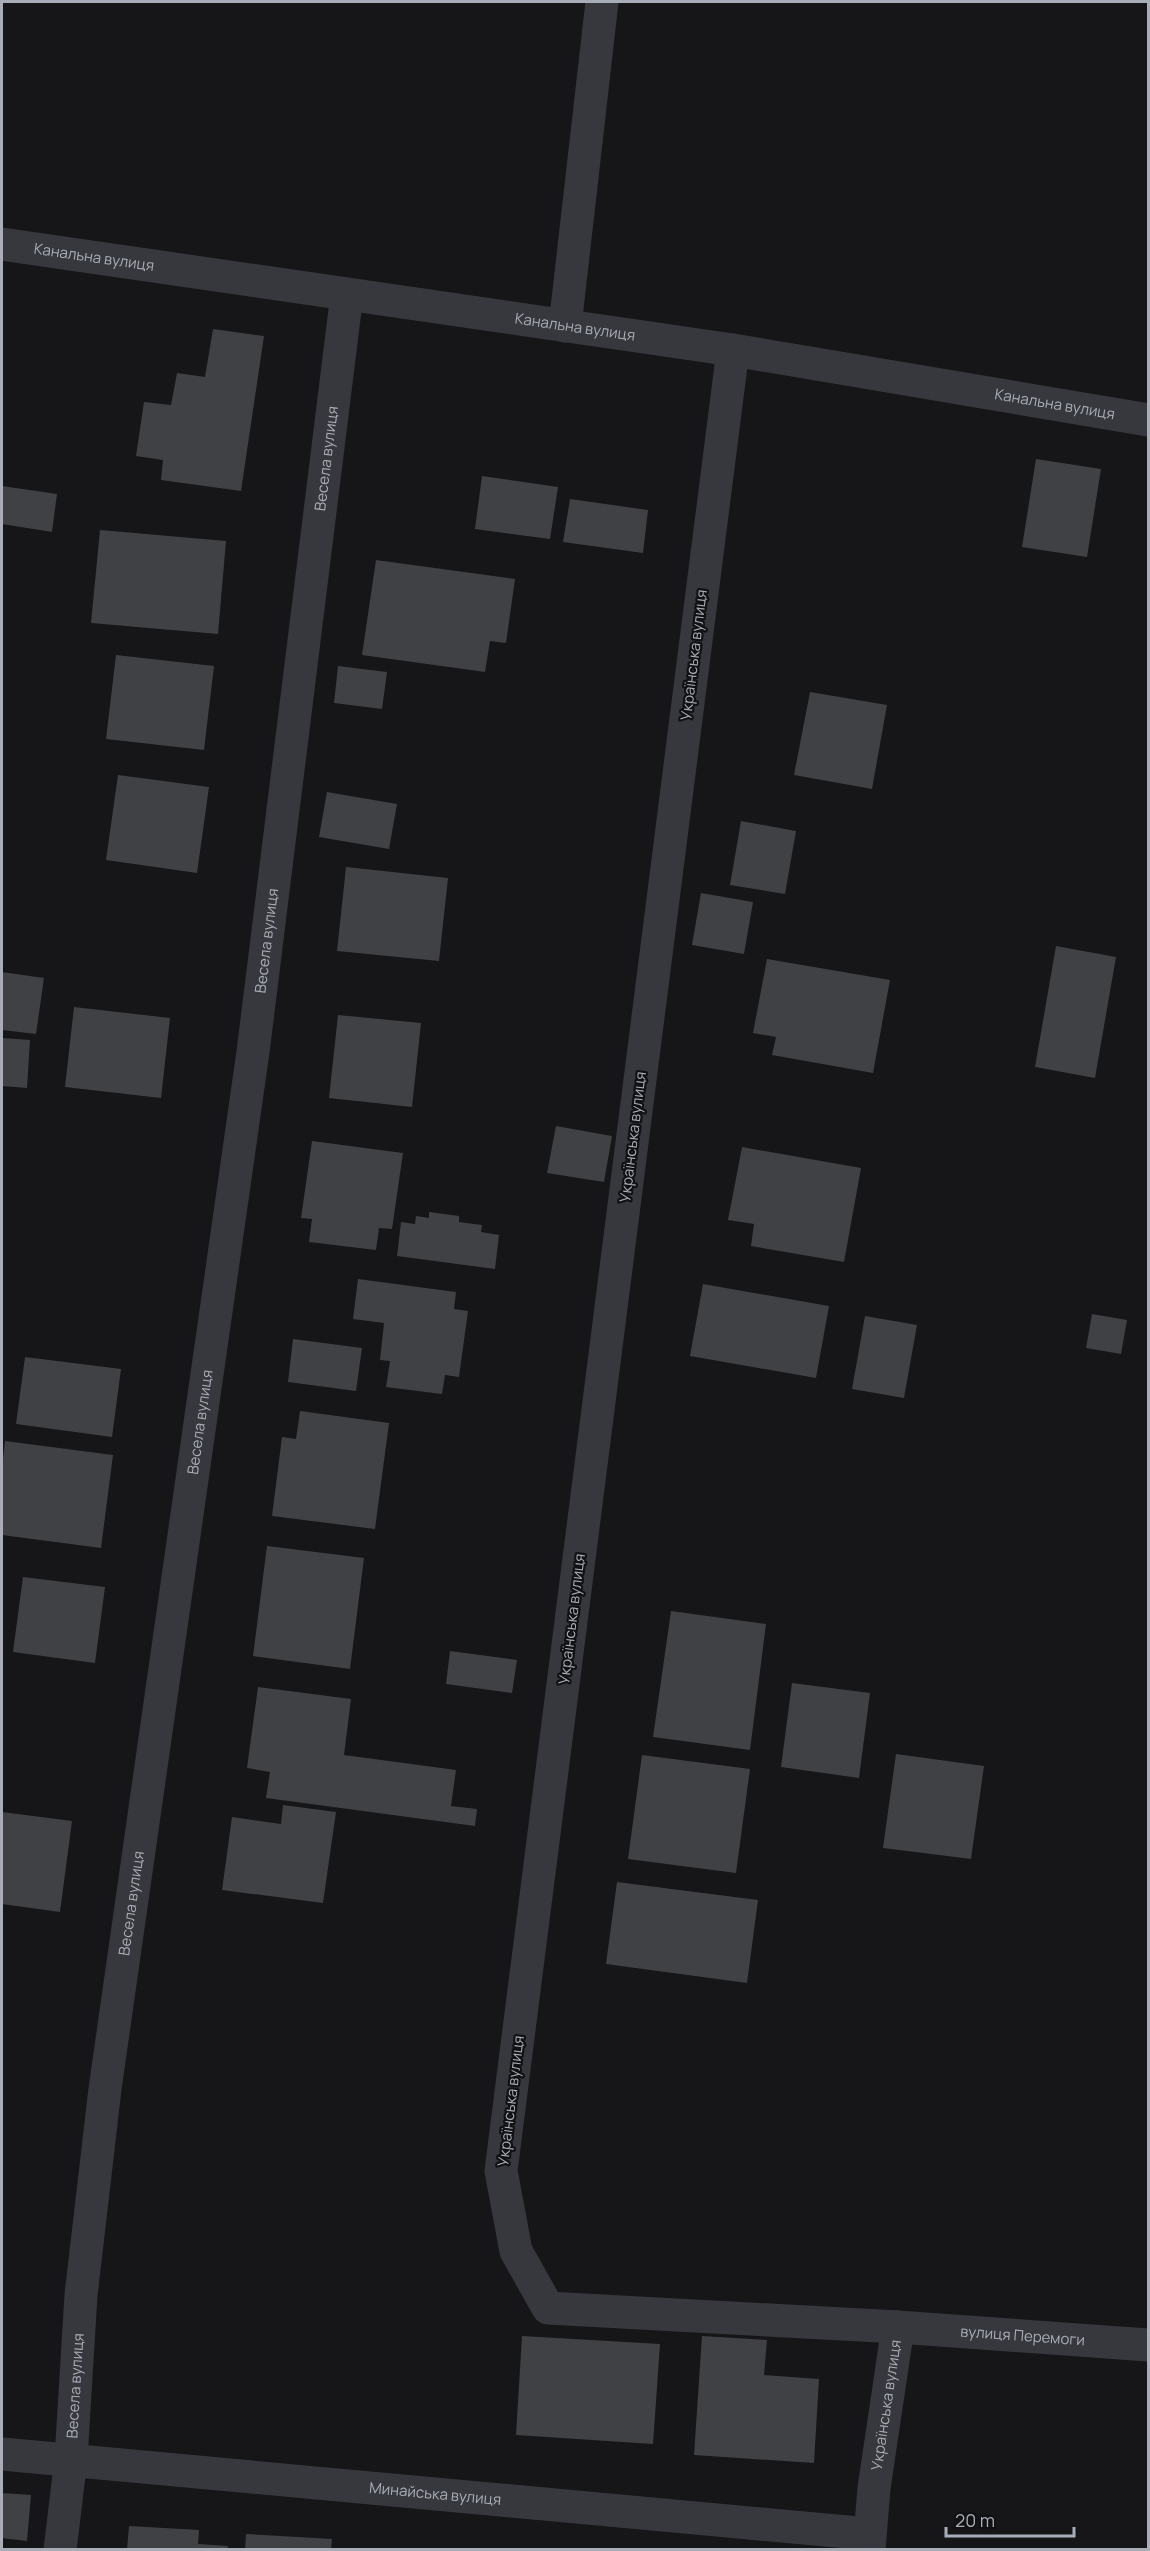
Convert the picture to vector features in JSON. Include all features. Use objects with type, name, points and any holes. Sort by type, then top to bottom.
[{"type":"street","points":[[565,326],[602,2]]},
{"type":"street","name":"Канальна вулиця","points":[[2,244],[733,350],[1149,420]]},
{"type":"street","name":"Весела вулиця","points":[[60,2550],[71,2459],[81,2295],[105,2089],[253,1052],[347,294]]},
{"type":"street","name":"Українська вулиця","points":[[733,350],[501,2171],[516,2251],[548,2308],[898,2327],[869,2542]]},
{"type":"street","name":"вулиця Перемоги","points":[[898,2327],[1149,2345]]},
{"type":"street","name":"Минайська вулиця","points":[[2,2454],[71,2459],[869,2542]]},
{"type":"building","points":[[213,329],[264,336],[241,491],[161,480],[163,460],[136,456],[144,402],[171,405],[177,373],[205,377]]},
{"type":"building","points":[[1036,459],[1101,469],[1087,557],[1022,547]]},
{"type":"building","points":[[482,476],[558,487],[550,539],[475,529]]},
{"type":"building","points":[[2,486],[57,494],[52,532],[2,524]]},
{"type":"building","points":[[570,499],[648,510],[643,553],[563,542]]},
{"type":"building","points":[[100,530],[226,541],[218,634],[91,623]]},
{"type":"building","points":[[376,560],[515,579],[506,643],[490,641],[485,672],[362,655]]},
{"type":"building","points":[[116,655],[214,666],[204,750],[106,739]]},
{"type":"building","points":[[338,666],[387,672],[382,709],[334,703]]},
{"type":"building","points":[[810,692],[887,705],[872,789],[794,775]]},
{"type":"building","points":[[118,775],[209,787],[197,873],[106,860]]},
{"type":"building","points":[[327,792],[397,804],[389,849],[319,837]]},
{"type":"building","points":[[741,821],[796,831],[785,894],[730,885]]},
{"type":"building","points":[[346,867],[448,878],[439,961],[337,951]]},
{"type":"building","points":[[701,893],[753,902],[744,954],[692,945]]},
{"type":"building","points":[[1056,946],[1116,957],[1095,1078],[1035,1067]]},
{"type":"building","points":[[767,959],[890,980],[873,1073],[772,1055],[776,1037],[753,1033]]},
{"type":"building","points":[[2,972],[44,978],[36,1034],[2,1030]]},
{"type":"building","points":[[74,1007],[170,1018],[161,1098],[65,1087]]},
{"type":"building","points":[[338,1015],[421,1023],[412,1107],[329,1098]]},
{"type":"building","points":[[2,1038],[30,1040],[27,1088],[2,1086]]},
{"type":"building","points":[[556,1126],[612,1136],[604,1182],[547,1173]]},
{"type":"building","points":[[312,1141],[403,1153],[392,1229],[379,1228],[376,1250],[309,1242],[312,1219],[301,1218]]},
{"type":"building","points":[[742,1147],[861,1168],[844,1262],[751,1246],[754,1224],[728,1220]]},
{"type":"building","points":[[429,1212],[459,1216],[459,1222],[482,1225],[481,1232],[499,1235],[495,1269],[397,1256],[401,1222],[415,1224],[416,1216],[429,1218]]},
{"type":"building","points":[[358,1279],[456,1292],[454,1309],[468,1311],[459,1377],[445,1375],[442,1394],[386,1387],[390,1361],[380,1360],[384,1323],[353,1319]]},
{"type":"building","points":[[703,1284],[829,1306],[816,1378],[690,1356]]},
{"type":"building","points":[[1092,1314],[1127,1320],[1121,1354],[1086,1348]]},
{"type":"building","points":[[865,1316],[917,1325],[904,1398],[852,1389]]},
{"type":"building","points":[[293,1339],[362,1348],[356,1391],[288,1382]]},
{"type":"building","points":[[25,1357],[121,1369],[112,1437],[16,1424]]},
{"type":"building","points":[[300,1411],[389,1423],[375,1529],[272,1516],[282,1437],[296,1439]]},
{"type":"building","points":[[5,1441],[113,1455],[101,1548],[2,1535],[2,1467]]},
{"type":"building","points":[[267,1546],[364,1558],[350,1669],[253,1656]]},
{"type":"building","points":[[23,1577],[105,1587],[95,1663],[13,1652]]},
{"type":"building","points":[[671,1611],[766,1624],[750,1750],[653,1737]]},
{"type":"building","points":[[450,1651],[517,1660],[512,1693],[446,1684]]},
{"type":"building","points":[[792,1683],[870,1693],[859,1778],[781,1767]]},
{"type":"building","points":[[258,1687],[351,1699],[344,1755],[456,1770],[451,1806],[477,1809],[475,1826],[266,1798],[270,1772],[247,1768]]},
{"type":"building","points":[[896,1754],[984,1766],[971,1859],[883,1848]]},
{"type":"building","points":[[642,1755],[750,1769],[736,1873],[628,1859]]},
{"type":"building","points":[[283,1805],[336,1812],[323,1903],[222,1890],[232,1817],[281,1824]]},
{"type":"building","points":[[2,1812],[72,1821],[60,1912],[2,1904]]},
{"type":"building","points":[[617,1882],[758,1900],[747,1983],[606,1964]]},
{"type":"building","points":[[522,2336],[660,2344],[653,2444],[516,2435]]},
{"type":"building","points":[[702,2336],[767,2340],[764,2375],[819,2379],[814,2463],[694,2455]]},
{"type":"building","points":[[2,2493],[31,2495],[27,2541],[2,2538]]},
{"type":"building","points":[[129,2526],[199,2530],[198,2544],[228,2546],[227,2550],[127,2550]]},
{"type":"building","points":[[246,2534],[332,2539],[331,2550],[245,2550]]}]
